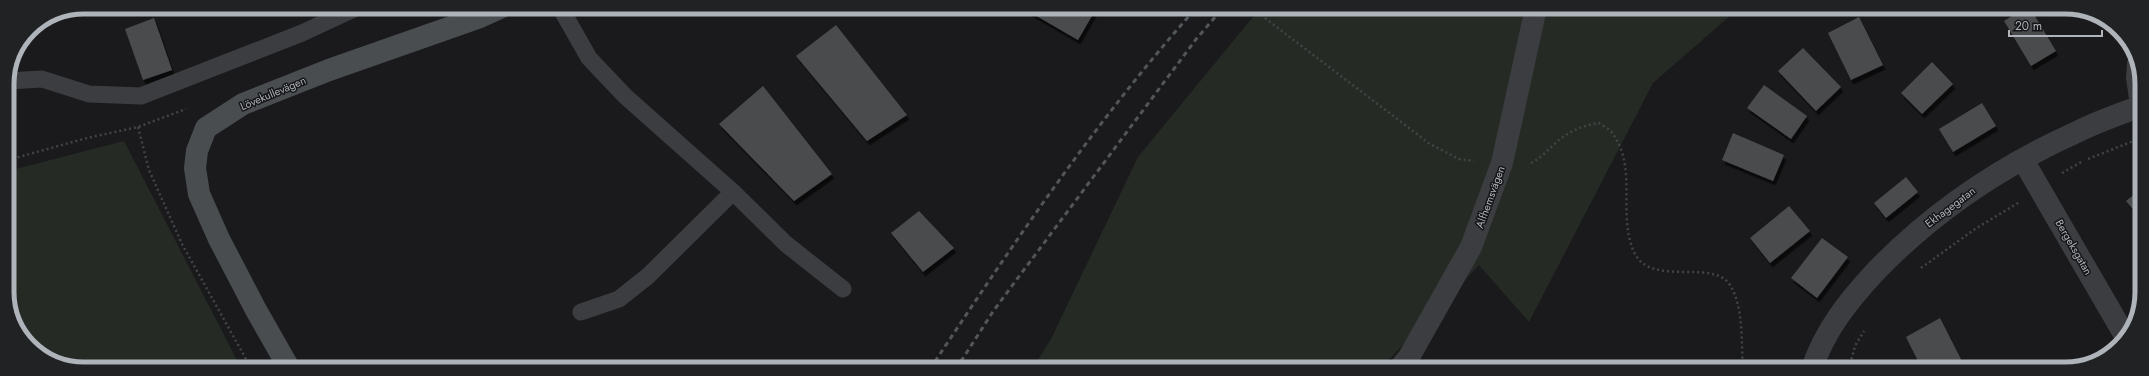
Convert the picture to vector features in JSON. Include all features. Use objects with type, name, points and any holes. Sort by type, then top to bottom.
[{"type":"street","name":"Lövekullevägen","points":[[286,362],[222,245],[199,194],[195,168],[197,151],[206,128],[243,104],[329,70],[487,14]]},
{"type":"street","name":"Alfhemsvägen","points":[[1404,362],[1471,247],[1502,163],[1535,14]]},
{"type":"street","name":"Ekhagegatan","points":[[1815,362],[1826,334],[1854,295],[1899,248],[1954,202],[2007,167],[2079,130],[2135,108]]},
{"type":"street","name":"Bergeksgatan","points":[[2023,160],[2123,332]]},
{"type":"lane","points":[[14,81],[42,79],[89,94],[141,96],[302,33],[343,14]]},
{"type":"lane","points":[[564,14],[589,58],[625,96],[733,192],[786,244],[843,289]]},
{"type":"lane","points":[[581,312],[619,299],[648,276],[733,192]]},
{"type":"path","points":[[1260,14],[1430,144],[1459,159],[1502,163],[1519,168],[1538,159],[1566,135],[1582,126],[1599,123],[1612,133],[1623,153],[1627,178],[1628,234],[1634,254],[1644,264],[1664,272],[1719,276],[1730,285],[1740,313],[1744,362]]},
{"type":"path","points":[[14,158],[87,138],[138,127],[149,170],[182,244],[248,362]]},
{"type":"path","points":[[1918,271],[1975,229],[2040,190],[2060,174],[2085,160],[2135,140]]},
{"type":"path","points":[[1851,362],[1855,346],[1866,328]]},
{"type":"shaded area","points":[[1255,14],[1732,14],[1653,83],[1529,322],[1479,265],[1387,362],[1036,362],[1051,339],[1138,157]]},
{"type":"shaded area","points":[[124,141],[238,362],[84,362],[53,355],[34,342],[23,327],[15,306],[14,169]]},
{"type":"building","points":[[1033,14],[1093,14],[1078,40]]},
{"type":"building","points":[[2015,14],[2034,14],[2056,51],[2031,66],[2004,21]]},
{"type":"building","points":[[1859,17],[1883,65],[1851,80],[1828,33]]},
{"type":"building","points":[[154,18],[172,70],[143,80],[125,29]]},
{"type":"building","points":[[836,25],[907,115],[867,141],[796,56]]},
{"type":"building","points":[[1803,48],[1841,87],[1816,111],[1778,71]]},
{"type":"building","points":[[1932,62],[1953,84],[1922,114],[1901,93]]},
{"type":"building","points":[[1764,85],[1807,116],[1791,139],[1747,108]]},
{"type":"building","points":[[763,86],[832,174],[794,201],[719,124]]},
{"type":"building","points":[[1982,103],[1996,126],[1953,152],[1939,129]]},
{"type":"building","points":[[1733,133],[1784,155],[1773,181],[1722,160]]},
{"type":"building","points":[[1906,177],[1918,192],[1886,218],[1874,203]]},
{"type":"building","points":[[2135,194],[2135,212],[2126,201]]},
{"type":"building","points":[[1789,206],[1810,231],[1770,263],[1750,238]]},
{"type":"building","points":[[919,211],[954,248],[923,272],[891,233]]},
{"type":"building","points":[[1822,238],[1848,257],[1817,298],[1791,278]]},
{"type":"building","points":[[1940,318],[1962,362],[1918,362],[1906,337]]},
{"type":"railway","points":[[935,362],[993,275],[1090,138],[1160,50],[1191,14]]},
{"type":"railway","points":[[961,362],[994,310],[1197,38],[1218,14]]}]
